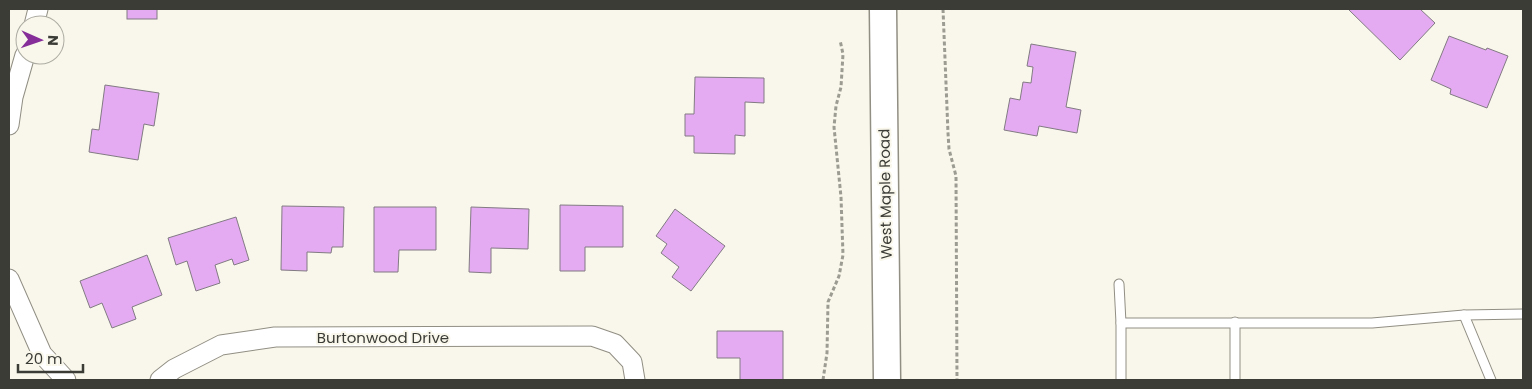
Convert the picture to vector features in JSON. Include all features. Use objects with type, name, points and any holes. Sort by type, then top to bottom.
[{"type":"main road","name":"West Maple Road","points":[[883,9],[887,380]]},
{"type":"street","points":[[9,125],[13,97],[22,65]]},
{"type":"street","points":[[9,279],[42,354],[66,380]]},
{"type":"street","name":"Burtonwood Drive","points":[[160,380],[174,369],[221,345],[275,337],[592,336],[615,344],[632,362],[634,380]]},
{"type":"lane","points":[[1120,284],[1120,380]]},
{"type":"lane","points":[[1121,323],[1372,323],[1464,316],[1523,314]]},
{"type":"lane","points":[[1464,316],[1491,380]]},
{"type":"lane","points":[[1235,322],[1235,380]]},
{"type":"path","points":[[944,9],[949,149],[956,176],[957,380]]},
{"type":"path","points":[[823,380],[827,353],[828,302],[839,276],[843,255],[841,198],[834,127],[836,106],[841,87],[843,54],[840,40]]},
{"type":"building","points":[[127,9],[157,9],[157,19],[127,19]]},
{"type":"building","points":[[1348,9],[1420,9],[1435,23],[1400,60]]},
{"type":"building","points":[[1449,36],[1508,56],[1487,108],[1450,94],[1451,89],[1431,80]]},
{"type":"building","points":[[1031,44],[1076,52],[1066,107],[1081,110],[1077,133],[1039,126],[1037,136],[1004,130],[1010,98],[1020,100],[1023,82],[1031,83],[1033,67],[1027,66]]},
{"type":"building","points":[[695,77],[764,78],[764,103],[745,102],[745,136],[735,135],[735,154],[694,153],[694,136],[685,136],[685,114],[694,114]]},
{"type":"building","points":[[105,85],[159,93],[154,126],[144,124],[138,160],[89,152],[92,129],[99,130]]},
{"type":"building","points":[[560,205],[623,206],[623,247],[585,247],[585,271],[560,271]]},
{"type":"building","points":[[282,206],[344,207],[343,247],[332,247],[331,253],[307,252],[307,271],[281,270]]},
{"type":"building","points":[[374,207],[436,207],[436,250],[399,250],[398,272],[374,272]]},
{"type":"building","points":[[471,207],[529,209],[528,249],[491,248],[491,273],[469,272]]},
{"type":"building","points":[[675,209],[725,246],[691,291],[672,277],[679,267],[661,253],[667,244],[656,236]]},
{"type":"building","points":[[236,217],[249,260],[234,265],[232,259],[215,265],[220,283],[196,291],[187,261],[176,265],[168,238]]},
{"type":"building","points":[[147,255],[162,295],[132,307],[136,319],[112,328],[102,303],[90,308],[80,281]]},
{"type":"building","points":[[717,331],[783,331],[783,380],[740,380],[740,358],[717,358]]}]
